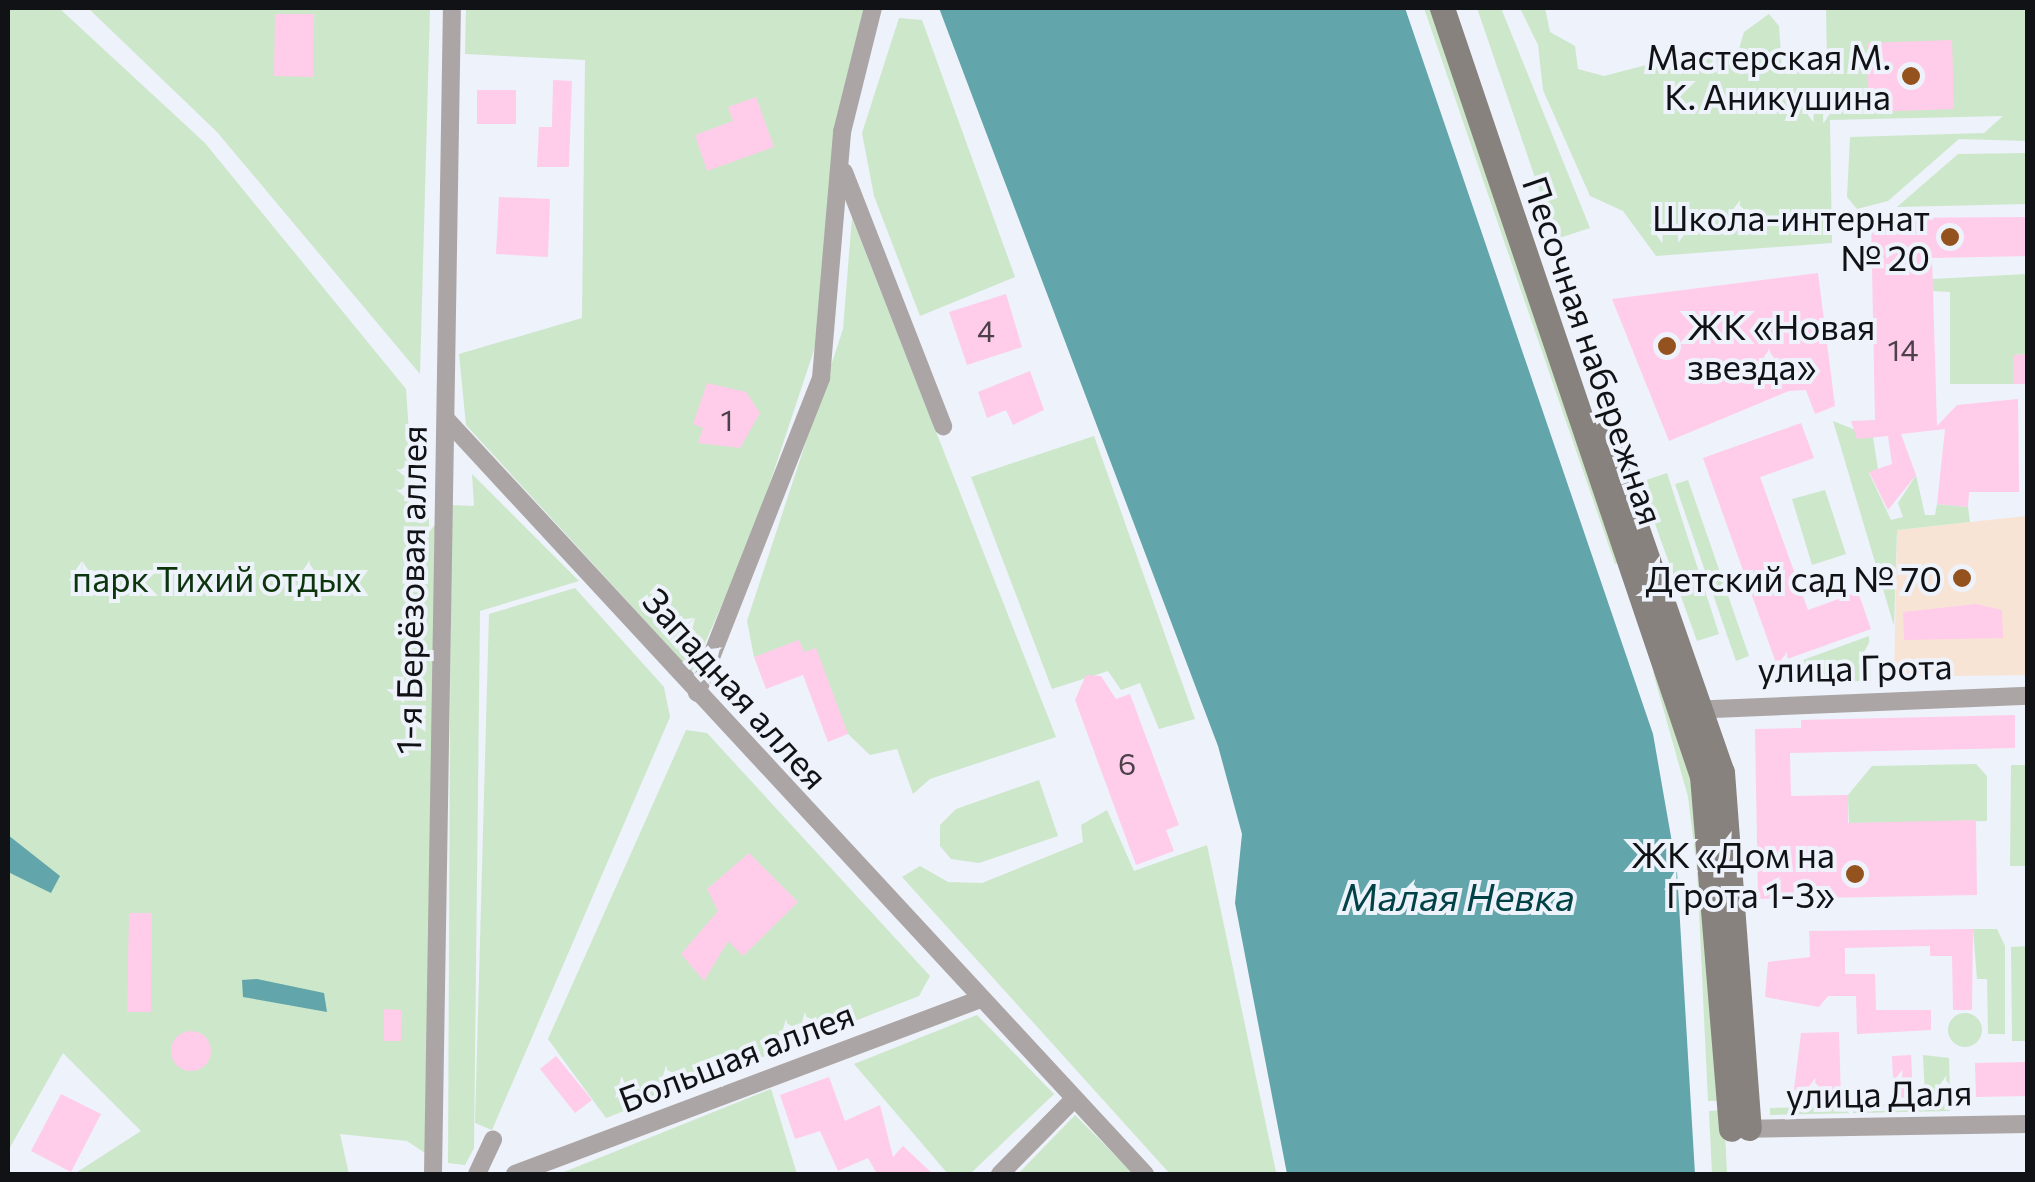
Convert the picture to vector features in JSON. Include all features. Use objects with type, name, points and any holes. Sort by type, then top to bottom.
[{"type":"main road","name":"Песочная набережная","points":[[1442,8],[1694,708]]},
{"type":"main road","name":"Песочная набережная","points":[[1460,8],[1694,708],[1710,817],[1740,1129]]},
{"type":"street","name":"1-я Берёзовая аллея","points":[[433,1174],[452,8]]},
{"type":"street","points":[[698,693],[822,378],[842,167],[872,8]]},
{"type":"street","points":[[842,167],[944,426]]},
{"type":"street","name":"Западная аллея","points":[[446,418],[1145,1174]]},
{"type":"street","name":"улица Грота","points":[[1694,708],[2028,696]]},
{"type":"street","name":"Большая аллея","points":[[516,1174],[980,999]]},
{"type":"street","points":[[1000,1174],[1074,1099]]},
{"type":"street","name":"улица Даля","points":[[1740,1129],[2028,1124]]},
{"type":"street","points":[[479,1173],[493,1139]]},
{"type":"shaded area","name":"Детский сад № 70","points":[[2026,516],[2027,675],[1894,677],[1897,530]]},
{"type":"green space","name":"парк Тихий отдых","points":[[8,8],[59,8],[205,143],[406,389],[414,506],[429,515],[429,532],[438,521],[425,1153],[407,1141],[340,1134],[349,1174],[74,1174],[141,1131],[63,1053],[8,1151]]},
{"type":"green space","points":[[88,8],[430,8],[420,374],[217,132]]},
{"type":"green space","points":[[466,8],[867,8],[817,341],[751,540],[692,672],[466,425],[459,354],[582,318],[585,60],[465,54]]},
{"type":"green space","points":[[1424,8],[1433,8],[1623,562],[1615,564]]},
{"type":"green space","points":[[1477,8],[1501,8],[1590,228],[1556,239]]},
{"type":"green space","points":[[1520,8],[1545,8],[1550,32],[1575,46],[1578,69],[1604,76],[1708,49],[1736,59],[1744,32],[1769,14],[1779,26],[1782,69],[1827,65],[1826,8],[2027,8],[2027,141],[1959,139],[1888,201],[1857,209],[1847,197],[1850,137],[1984,133],[2003,116],[1830,120],[1832,243],[1656,256],[1623,211],[1590,196],[1543,90],[1538,45]]},
{"type":"green space","points":[[899,18],[922,20],[1015,277],[920,316],[874,196],[862,133]]},
{"type":"green space","points":[[2027,153],[2027,204],[1897,207],[1958,154]]},
{"type":"green space","points":[[852,218],[1056,737],[930,779],[913,794],[897,749],[870,755],[848,734],[804,652],[754,657],[747,621],[843,329]]},
{"type":"green space","points":[[2027,274],[2027,354],[2014,355],[2014,384],[1950,384],[1950,292],[1933,291],[1932,279]]},
{"type":"green space","points":[[1833,421],[1873,437],[1878,469],[1869,473],[1891,520],[1903,517],[1898,503],[1916,475],[1925,515],[1935,515],[1937,504],[1968,507],[1970,522],[1897,530],[1894,626]]},
{"type":"green space","points":[[1094,436],[1195,719],[1159,729],[1140,683],[1121,690],[1108,671],[1052,689],[971,477]]},
{"type":"green space","points":[[1667,473],[1719,634],[1697,641],[1640,482]]},
{"type":"green space","points":[[472,474],[579,581],[480,611],[474,1148],[465,1165],[448,1163],[451,505],[474,506]]},
{"type":"green space","points":[[1688,480],[1749,656],[1736,661],[1675,484]]},
{"type":"green space","points":[[1825,490],[1846,554],[1812,565],[1792,499]]},
{"type":"green space","points":[[575,588],[664,687],[670,717],[492,1130],[475,1123],[489,614]]},
{"type":"green space","points":[[1869,636],[1871,681],[1784,682],[1781,668]]},
{"type":"green space","points":[[1662,668],[1686,737],[1724,1101],[1708,1101],[1697,870],[1688,797],[1653,672]]},
{"type":"green space","points":[[686,730],[707,733],[930,976],[919,996],[606,1118],[548,1039]]},
{"type":"green space","points":[[1976,764],[1987,776],[1987,821],[1849,823],[1848,795],[1872,766]]},
{"type":"green space","points":[[2011,765],[2027,765],[2027,866],[2010,866]]},
{"type":"green space","points":[[1039,780],[1058,836],[979,863],[951,859],[940,846],[940,825],[956,809]]},
{"type":"green space","points":[[1107,810],[1134,871],[1207,845],[1276,1172],[1170,1174],[902,877],[920,866],[948,882],[982,883],[1083,842],[1081,825]]},
{"type":"green space","points":[[1973,929],[1997,929],[2005,946],[2005,1034],[1988,1034],[1987,979],[1977,979]]},
{"type":"green space","points":[[2027,946],[2027,1041],[2012,1041],[2011,947]]},
{"type":"green space","points":[[1965,1013],[1977,1018],[1982,1030],[1977,1042],[1965,1047],[1953,1042],[1948,1030],[1953,1018]]},
{"type":"green space","points":[[977,1015],[1054,1094],[970,1174],[948,1174],[854,1064]]},
{"type":"green space","points":[[1923,1055],[1949,1058],[1950,1097],[1925,1098]]},
{"type":"green space","points":[[771,1089],[797,1174],[563,1174],[564,1172]]},
{"type":"green space","points":[[1950,1104],[1950,1111],[1770,1115],[1770,1108]]},
{"type":"green space","points":[[1724,1110],[1727,1174],[1712,1174],[1709,1111]]},
{"type":"green space","points":[[1075,1115],[1134,1174],[1018,1174]]},
{"type":"water","name":"Малая Невка","points":[[939,8],[1405,8],[1653,734],[1677,871],[1695,1174],[1287,1174],[1235,903],[1242,834],[1218,746]]},
{"type":"water","points":[[8,835],[60,876],[51,893],[8,872]]},
{"type":"water","points":[[257,979],[324,993],[327,1012],[243,997],[242,980]]},
{"type":"building","points":[[275,14],[314,14],[313,77],[274,76]]},
{"type":"building","name":"Мастерская М. К. Аникушина","points":[[1952,40],[1954,109],[1869,112],[1867,43]]},
{"type":"building","points":[[553,80],[572,81],[569,167],[537,167],[539,127],[552,127]]},
{"type":"building","points":[[477,90],[516,90],[516,124],[477,124]]},
{"type":"building","points":[[756,97],[774,147],[707,171],[695,135],[733,121],[728,107]]},
{"type":"building","points":[[499,197],[550,199],[548,257],[496,254]]},
{"type":"building","points":[[2028,217],[2028,256],[1932,258],[1937,426],[1957,405],[2018,399],[2019,492],[1969,492],[1968,507],[1937,504],[1945,429],[1901,434],[1916,475],[1888,510],[1869,472],[1892,464],[1888,436],[1857,439],[1851,421],[1875,420],[1871,218]]},
{"type":"building","points":[[1818,273],[1835,406],[1815,414],[1806,390],[1789,391],[1669,441],[1612,299]]},
{"type":"building","points":[[1006,294],[1022,347],[967,365],[949,312]]},
{"type":"building","points":[[2028,354],[2028,384],[2014,384],[2014,355]]},
{"type":"building","points":[[1030,371],[1044,410],[1013,425],[1006,410],[987,418],[978,392]]},
{"type":"building","points":[[707,383],[746,392],[760,413],[740,448],[698,443],[703,428],[693,424]]},
{"type":"building","points":[[1801,423],[1814,458],[1760,477],[1808,610],[1858,592],[1871,629],[1776,663],[1703,458]]},
{"type":"building","points":[[1976,604],[2002,610],[2003,638],[1904,640],[1903,612]]},
{"type":"building","points":[[799,640],[804,652],[816,648],[848,734],[828,742],[803,675],[766,689],[754,657]]},
{"type":"building","points":[[1086,675],[1101,676],[1116,699],[1130,694],[1179,825],[1166,830],[1174,851],[1136,865],[1075,700]]},
{"type":"building","points":[[2015,715],[2015,748],[1790,753],[1791,796],[1848,795],[1848,823],[1976,820],[1977,895],[1758,899],[1755,729],[1801,728],[1801,720]]},
{"type":"building","points":[[749,853],[798,902],[743,956],[728,941],[704,981],[681,954],[718,911],[707,889]]},
{"type":"building","points":[[129,913],[152,913],[151,1012],[127,1012]]},
{"type":"building","points":[[1973,929],[1972,1010],[1953,1010],[1952,956],[1930,956],[1930,946],[1845,948],[1845,974],[1875,974],[1876,1010],[1931,1010],[1931,1030],[1857,1034],[1856,996],[1828,996],[1819,1007],[1765,997],[1768,962],[1810,957],[1809,931]]},
{"type":"building","points":[[384,1009],[402,1010],[401,1041],[384,1041]]},
{"type":"building","points":[[191,1031],[205,1037],[211,1051],[205,1065],[191,1071],[177,1065],[171,1051],[177,1037]]},
{"type":"building","points":[[1839,1032],[1841,1099],[1802,1100],[1794,1089],[1801,1033]]},
{"type":"building","points":[[1911,1055],[1913,1097],[1894,1098],[1892,1056]]},
{"type":"building","points":[[556,1056],[592,1100],[575,1113],[540,1069]]},
{"type":"building","points":[[2028,1062],[2028,1096],[1976,1097],[1975,1063]]},
{"type":"building","points":[[829,1077],[845,1121],[880,1105],[893,1157],[903,1146],[933,1174],[877,1174],[868,1158],[838,1171],[820,1131],[795,1139],[780,1095]]},
{"type":"building","points":[[61,1094],[101,1114],[71,1172],[31,1151]]},
{"type":"place","name":"Мастерская М. К. Аникушина","points":[[1911,76]]},
{"type":"place","name":"Школа-интернат № 20","points":[[1950,237]]},
{"type":"place","name":"ЖК «Новая звезда»","points":[[1667,346]]},
{"type":"place","name":"Детский сад № 70","points":[[1962,578]]},
{"type":"place","name":"ЖК «Дом на Грота 1-3»","points":[[1855,874]]}]
